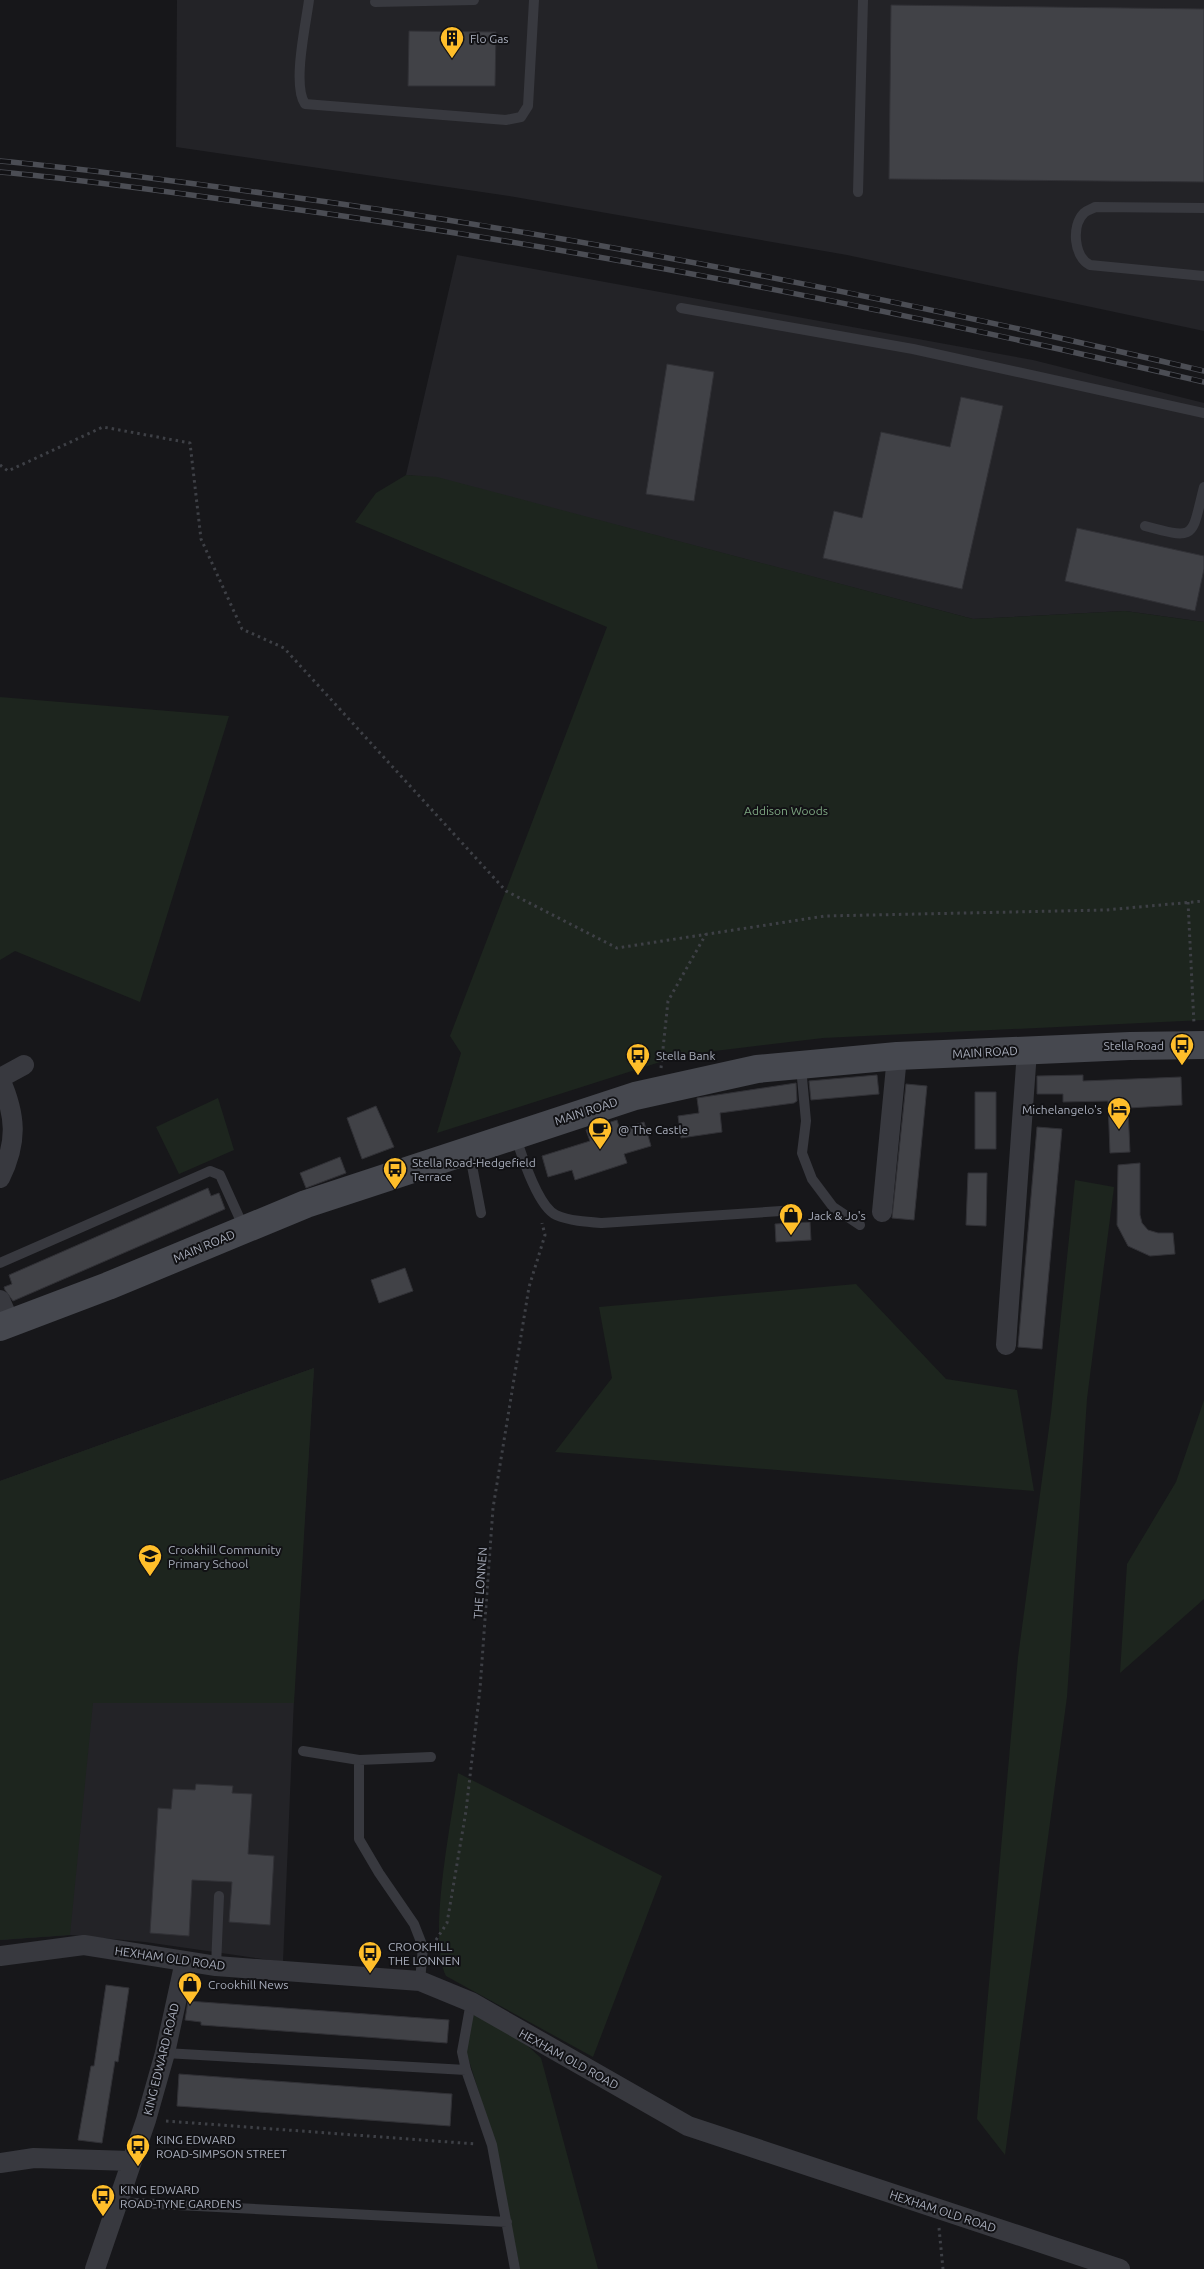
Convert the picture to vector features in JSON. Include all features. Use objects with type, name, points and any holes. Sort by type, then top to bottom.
[{"type":"main road","name":"MAIN ROAD","points":[[3,1317],[108,1286],[306,1204],[514,1134],[635,1096],[757,1069],[897,1056],[1200,1045]]},
{"type":"street","points":[[1006,1345],[1027,1050]]},
{"type":"street","points":[[882,1212],[897,1056]]},
{"type":"street","points":[[0,1178],[5,1168],[12,1139],[14,1119],[0,1078],[24,1065]]},
{"type":"street","name":"HEXHAM OLD ROAD","points":[[0,1956],[84,1945],[216,1966],[420,1981],[471,2002],[688,2126],[1120,2269]]},
{"type":"street","name":"KING EDWARD ROAD","points":[[95,2269],[146,2120],[165,2053],[185,1961]]},
{"type":"street","points":[[0,2163],[34,2158],[131,2161]]},
{"type":"lane","points":[[309,0],[300,78],[300,92],[305,104],[506,120],[521,117],[528,106],[534,0]]},
{"type":"lane","points":[[375,2],[474,0]]},
{"type":"lane","points":[[858,192],[863,0]]},
{"type":"lane","points":[[1204,208],[1122,205],[1095,207],[1084,212],[1076,234],[1077,251],[1083,261],[1090,265],[1204,276]]},
{"type":"lane","points":[[681,308],[913,349],[1204,413]]},
{"type":"lane","points":[[1145,526],[1178,535],[1188,533],[1193,528],[1204,487]]},
{"type":"lane","points":[[801,1066],[806,1121],[802,1153],[812,1179],[833,1207],[860,1225]]},
{"type":"lane","points":[[514,1134],[536,1191],[554,1214],[579,1221],[602,1224],[796,1210]]},
{"type":"lane","points":[[468,1150],[481,1213]]},
{"type":"lane","points":[[0,1263],[210,1171],[220,1174],[244,1229]]},
{"type":"lane","points":[[303,1751],[359,1760],[431,1757]]},
{"type":"lane","points":[[359,1760],[359,1839],[378,1873],[414,1924],[422,1947],[420,1981]]},
{"type":"lane","points":[[216,1966],[219,1896]]},
{"type":"lane","points":[[471,2002],[462,2052],[466,2070],[492,2145],[515,2269]]},
{"type":"lane","points":[[165,2053],[466,2070]]},
{"type":"lane","points":[[118,2202],[507,2222]]},
{"type":"path","points":[[0,465],[8,471],[104,427],[190,444],[201,539],[242,629],[284,648],[506,891],[617,948],[825,916],[1106,910],[1204,901]]},
{"type":"path","points":[[1188,902],[1200,1045]]},
{"type":"path","points":[[658,1091],[668,1001],[706,934]]},
{"type":"path","name":"THE LONNEN","points":[[434,1944],[447,1924],[466,1811],[480,1689],[493,1508],[504,1451],[529,1287],[544,1235],[540,1217]]},
{"type":"path","points":[[146,2120],[492,2145]]},
{"type":"path","points":[[943,2269],[938,2233],[944,2211]]},
{"type":"shaded area","points":[[177,0],[1204,0],[1204,331],[847,255],[509,196],[176,147]]},
{"type":"shaded area","points":[[457,255],[1033,360],[1204,403],[1204,622],[1125,611],[973,619],[437,478],[406,475]]},
{"type":"shaded area","name":"Crookhill Community Primary School","points":[[314,1368],[295,1674],[283,1962],[145,1942],[70,1935],[0,1940],[0,1481]]},
{"type":"green space","name":"Addison Woods","points":[[406,475],[437,477],[973,619],[1125,611],[1204,622],[1204,1020],[823,1038],[682,1055],[437,1133],[461,1053],[450,1036],[607,627],[355,522],[376,493]]},
{"type":"green space","points":[[0,697],[229,716],[140,1002],[15,951],[0,960]]},
{"type":"green space","points":[[218,1098],[234,1150],[179,1174],[156,1127]]},
{"type":"green space","points":[[1075,1180],[1114,1187],[1087,1399],[1067,1697],[1005,2155],[977,2119],[1018,1657],[1051,1413]]},
{"type":"green space","points":[[856,1284],[946,1379],[1017,1390],[1034,1491],[555,1452],[612,1378],[599,1307]]},
{"type":"green space","name":"Crookhill Community Primary School","points":[[314,1368],[294,1703],[93,1703],[70,1935],[0,1940],[0,1481]]},
{"type":"green space","points":[[1204,1400],[1204,1599],[1120,1673],[1127,1564],[1176,1482]]},
{"type":"green space","points":[[458,1773],[662,1876],[593,2057],[446,1976],[441,1958],[439,1934],[440,1907]]},
{"type":"green space","points":[[473,2008],[509,2029],[541,2058],[598,2269],[520,2269],[495,2144],[466,2051]]},
{"type":"building","points":[[891,5],[1204,9],[1204,182],[889,179]]},
{"type":"building","name":"Flo Gas","points":[[409,31],[496,32],[495,86],[408,86]]},
{"type":"building","points":[[667,364],[714,372],[694,501],[646,494]]},
{"type":"building","points":[[961,397],[1003,406],[962,589],[823,558],[834,511],[862,518],[881,432],[950,447]]},
{"type":"building","points":[[1077,528],[1204,556],[1204,569],[1195,611],[1065,581]]},
{"type":"building","points":[[877,1075],[879,1094],[811,1100],[809,1081]]},
{"type":"building","name":"Michelangelo's","points":[[1083,1075],[1083,1081],[1181,1077],[1182,1105],[1128,1108],[1130,1152],[1110,1153],[1108,1101],[1063,1102],[1063,1094],[1037,1094],[1037,1076]]},
{"type":"building","points":[[796,1083],[797,1101],[794,1103],[720,1113],[722,1132],[681,1138],[678,1116],[699,1113],[697,1098]]},
{"type":"building","points":[[906,1084],[927,1086],[914,1220],[892,1218]]},
{"type":"building","points":[[975,1092],[996,1092],[996,1149],[975,1149]]},
{"type":"building","points":[[376,1106],[394,1147],[362,1159],[347,1118]]},
{"type":"building","name":"@ The Castle","points":[[617,1120],[620,1130],[644,1122],[651,1146],[624,1154],[627,1163],[575,1180],[572,1170],[548,1177],[542,1156],[590,1141],[586,1130]]},
{"type":"building","points":[[1037,1127],[1062,1129],[1042,1349],[1018,1347]]},
{"type":"building","points":[[340,1157],[346,1173],[306,1188],[300,1173]]},
{"type":"building","points":[[1140,1163],[1140,1215],[1142,1223],[1148,1230],[1158,1233],[1173,1233],[1175,1254],[1150,1256],[1128,1246],[1117,1225],[1118,1165]]},
{"type":"building","points":[[968,1173],[987,1173],[986,1226],[966,1225]]},
{"type":"building","points":[[208,1188],[211,1196],[219,1193],[225,1209],[13,1301],[5,1290],[4,1287],[12,1284],[9,1275]]},
{"type":"building","points":[[810,1222],[811,1240],[776,1242],[775,1224]]},
{"type":"building","points":[[405,1268],[413,1291],[379,1303],[371,1280]]},
{"type":"building","points":[[196,1784],[233,1786],[232,1793],[252,1794],[248,1854],[274,1856],[270,1925],[229,1922],[232,1882],[192,1880],[189,1936],[150,1933],[158,1808],[171,1809],[173,1789],[195,1790]]},
{"type":"building","points":[[106,1985],[129,1988],[118,2062],[115,2061],[102,2143],[78,2140],[91,2066],[94,2066]]},
{"type":"building","points":[[188,2001],[449,2020],[447,2043],[201,2025],[201,2022],[185,2020]]},
{"type":"building","points":[[179,2074],[452,2094],[450,2126],[177,2106]]},
{"type":"railway","points":[[0,161],[229,189],[499,228],[735,270],[970,318],[1204,371]]},
{"type":"railway","points":[[0,172],[128,187],[495,239],[732,281],[851,305],[969,329],[1204,382]]},
{"type":"place","name":"Flo Gas","points":[[452,59]]},
{"type":"place","name":"Stella Road","points":[[1182,1066]]},
{"type":"place","name":"Stella Bank","points":[[638,1076]]},
{"type":"place","name":"Michelangelo's","points":[[1119,1130]]},
{"type":"place","name":"@ The Castle","points":[[600,1150]]},
{"type":"place","name":"Stella Road-Hedgefield Terrace","points":[[395,1190]]},
{"type":"place","name":"Jack & Jo's","points":[[791,1236]]},
{"type":"place","name":"Crookhill Community Primary School","points":[[150,1577]]},
{"type":"place","name":"CROOKHILL THE LONNEN","points":[[370,1974]]},
{"type":"place","name":"Crookhill News","points":[[190,2005]]},
{"type":"place","name":"KING EDWARD ROAD-SIMPSON STREET","points":[[138,2167]]},
{"type":"place","name":"KING EDWARD ROAD-TYNE GARDENS","points":[[103,2217]]}]
